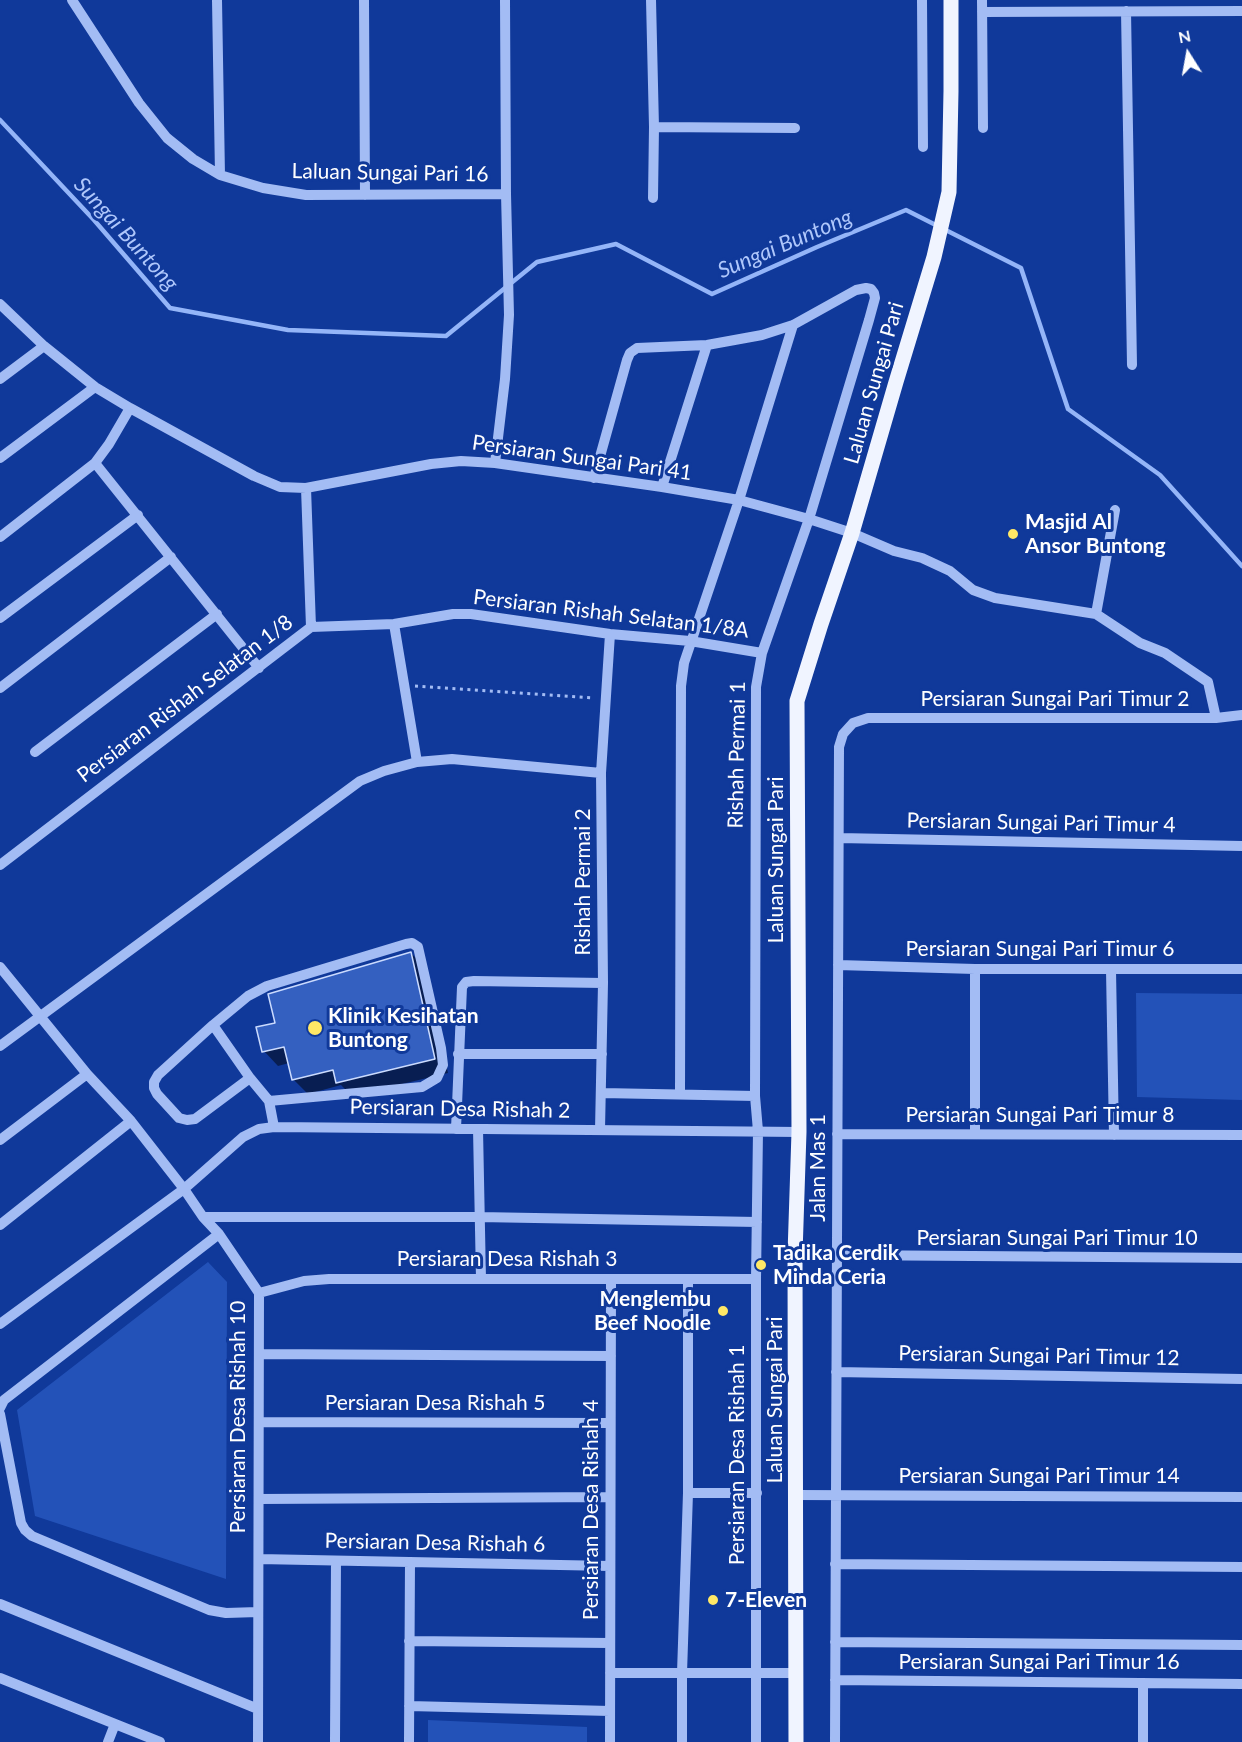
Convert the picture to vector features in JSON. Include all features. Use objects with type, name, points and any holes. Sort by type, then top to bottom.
[{"type":"main road","name":"Laluan Sungai Pari","points":[[796,1742],[795,1254],[799,1132],[797,701],[852,533],[934,256],[949,192],[951,0]]},
{"type":"street","name":"Laluan Sungai Pari 16","points":[[72,0],[139,103],[167,138],[193,159],[220,175],[263,188],[306,195],[506,194]]},
{"type":"street","points":[[217,0],[220,175]]},
{"type":"street","points":[[364,0],[364,195]]},
{"type":"street","points":[[495,463],[505,379],[509,315],[505,0]]},
{"type":"street","points":[[651,0],[653,198]]},
{"type":"street","points":[[922,0],[923,147]]},
{"type":"street","points":[[982,0],[983,128]]},
{"type":"street","points":[[1126,11],[1132,365]]},
{"type":"street","points":[[982,12],[1242,11]]},
{"type":"street","points":[[654,127],[795,128]]},
{"type":"street","name":"Rishah Permai 1","points":[[758,1131],[755,1096],[756,687],[762,653],[808,519],[869,320],[874,293],[871,289],[866,288],[856,290],[793,325]]},
{"type":"street","name":"Persiaran Sungai Pari 41","points":[[0,304],[44,346],[95,387],[254,476],[280,487],[306,488],[431,464],[460,461],[495,463],[662,487],[739,500],[852,533],[894,551],[922,558],[950,571],[973,590],[995,598],[1096,614]]},
{"type":"street","points":[[594,478],[630,353],[637,348],[707,345],[793,325]]},
{"type":"street","points":[[680,1094],[681,686],[684,663],[739,500],[793,325]]},
{"type":"street","points":[[662,487],[707,345]]},
{"type":"street","points":[[0,380],[44,346]]},
{"type":"street","points":[[0,458],[95,387]]},
{"type":"street","points":[[0,537],[95,463],[130,408]]},
{"type":"street","points":[[95,463],[259,668]]},
{"type":"street","name":"Persiaran Rishah Selatan 1/8","points":[[0,864],[311,627],[306,488]]},
{"type":"street","points":[[1114,510],[1096,614],[1140,643],[1165,653],[1208,682],[1216,718]]},
{"type":"street","points":[[0,618],[138,515]]},
{"type":"street","points":[[0,688],[171,557]]},
{"type":"street","points":[[35,752],[217,614]]},
{"type":"street","name":"Persiaran Rishah Selatan 1/8A","points":[[311,627],[394,624],[453,614],[471,614],[610,634],[690,640],[762,653]]},
{"type":"street","points":[[394,624],[417,762]]},
{"type":"street","name":"Rishah Permai 2","points":[[600,1130],[603,983],[601,773],[610,634]]},
{"type":"street","name":"Persiaran Sungai Pari Timur 2","points":[[868,718],[1216,718],[1242,716]]},
{"type":"street","name":"Jalan Mas 1","points":[[835,1742],[839,747],[843,734],[853,723],[868,718]]},
{"type":"street","points":[[0,1046],[360,781],[384,771],[417,762],[452,759],[601,773]]},
{"type":"street","name":"Persiaran Sungai Pari Timur 4","points":[[838,838],[1242,846]]},
{"type":"street","points":[[250,1078],[195,1119],[186,1120],[179,1118],[154,1088],[154,1082],[159,1075],[248,996],[267,986],[406,944],[412,943],[418,947],[441,1048],[443,1065],[437,1078],[422,1087],[269,1101]]},
{"type":"street","name":"Persiaran Sungai Pari Timur 6","points":[[838,965],[975,969],[1242,969]]},
{"type":"street","name":"Persiaran Desa Rishah 10","points":[[0,966],[87,1074],[131,1121],[203,1217],[219,1234],[259,1293],[258,1742]]},
{"type":"street","points":[[975,969],[975,1134]]},
{"type":"street","points":[[1111,970],[1114,1135]]},
{"type":"street","points":[[456,1129],[460,994],[466,982],[603,983]]},
{"type":"street","points":[[213,1025],[269,1101],[274,1127]]},
{"type":"street","points":[[459,1054],[602,1054]]},
{"type":"street","points":[[0,1140],[87,1074]]},
{"type":"street","points":[[602,1093],[755,1096]]},
{"type":"street","points":[[0,1225],[131,1121]]},
{"type":"street","name":"Persiaran Desa Rishah 2","points":[[0,1324],[184,1189],[243,1137],[259,1129],[274,1127],[799,1132]]},
{"type":"street","points":[[478,1129],[481,1279]]},
{"type":"street","name":"Persiaran Desa Rishah 1","points":[[756,1742],[758,1131]]},
{"type":"street","name":"Persiaran Sungai Pari Timur 8","points":[[837,1134],[1242,1135]]},
{"type":"street","points":[[203,1217],[479,1217],[757,1222]]},
{"type":"street","points":[[0,1407],[4,1400],[219,1234]]},
{"type":"street","name":"Persiaran Sungai Pari Timur 10","points":[[837,1255],[1242,1258]]},
{"type":"street","name":"Persiaran Desa Rishah 3","points":[[259,1293],[304,1281],[329,1279],[756,1279]]},
{"type":"street","name":"Persiaran Desa Rishah 4","points":[[610,1742],[611,1279]]},
{"type":"street","points":[[682,1742],[688,1493],[688,1279]]},
{"type":"street","points":[[259,1354],[611,1356]]},
{"type":"street","name":"Persiaran Sungai Pari Timur 12","points":[[836,1372],[1242,1379]]},
{"type":"street","points":[[0,1414],[21,1523],[32,1536],[209,1610],[226,1613],[258,1612]]},
{"type":"street","name":"Persiaran Desa Rishah 5","points":[[259,1422],[610,1423]]},
{"type":"street","points":[[688,1493],[757,1493]]},
{"type":"street","name":"Persiaran Sungai Pari Timur 14","points":[[797,1495],[1242,1497]]},
{"type":"street","points":[[259,1499],[610,1497]]},
{"type":"street","name":"Persiaran Desa Rishah 6","points":[[259,1559],[610,1566]]},
{"type":"street","points":[[335,1742],[336,1560]]},
{"type":"street","points":[[409,1742],[410,1562]]},
{"type":"street","points":[[835,1564],[1242,1567]]},
{"type":"street","points":[[0,1604],[258,1709]]},
{"type":"street","points":[[409,1641],[610,1643]]},
{"type":"street","name":"Persiaran Sungai Pari Timur 16","points":[[835,1642],[1242,1645]]},
{"type":"street","points":[[610,1673],[797,1673]]},
{"type":"street","points":[[0,1678],[160,1742]]},
{"type":"street","name":"Persiaran Sungai Pari Timur 16","points":[[835,1680],[1242,1684]]},
{"type":"street","points":[[1143,1683],[1143,1742]]},
{"type":"street","points":[[409,1706],[610,1711]]},
{"type":"street","points":[[108,1742],[115,1724]]},
{"type":"path","points":[[404,685],[606,699]]},
{"type":"shaded area","points":[[1136,993],[1242,994],[1242,1100],[1137,1097]]},
{"type":"shaded area","points":[[208,1262],[227,1282],[226,1579],[35,1516],[17,1410]]},
{"type":"shaded area","points":[[428,1720],[587,1727],[587,1742],[428,1742]]},
{"type":"building","points":[[411,952],[435,1059],[336,1083],[333,1070],[292,1080],[284,1047],[262,1052],[256,1027],[275,1023],[268,994]]},
{"type":"waterway","name":"Sungai Buntong","points":[[0,120],[94,220],[170,308],[288,330],[446,336],[537,262],[616,244],[712,294],[906,210],[1021,268],[1068,409],[1160,475],[1242,566]]},
{"type":"place","name":"Masjid Al Ansor Buntong","points":[[1013,534]]},
{"type":"place","name":"Klinik Kesihatan Buntong","points":[[315,1028]]},
{"type":"place","name":"Tadika Cerdik Minda Ceria","points":[[761,1265]]},
{"type":"place","name":"Menglembu Beef Noodle","points":[[723,1311]]},
{"type":"place","name":"7-Eleven","points":[[713,1600]]}]
